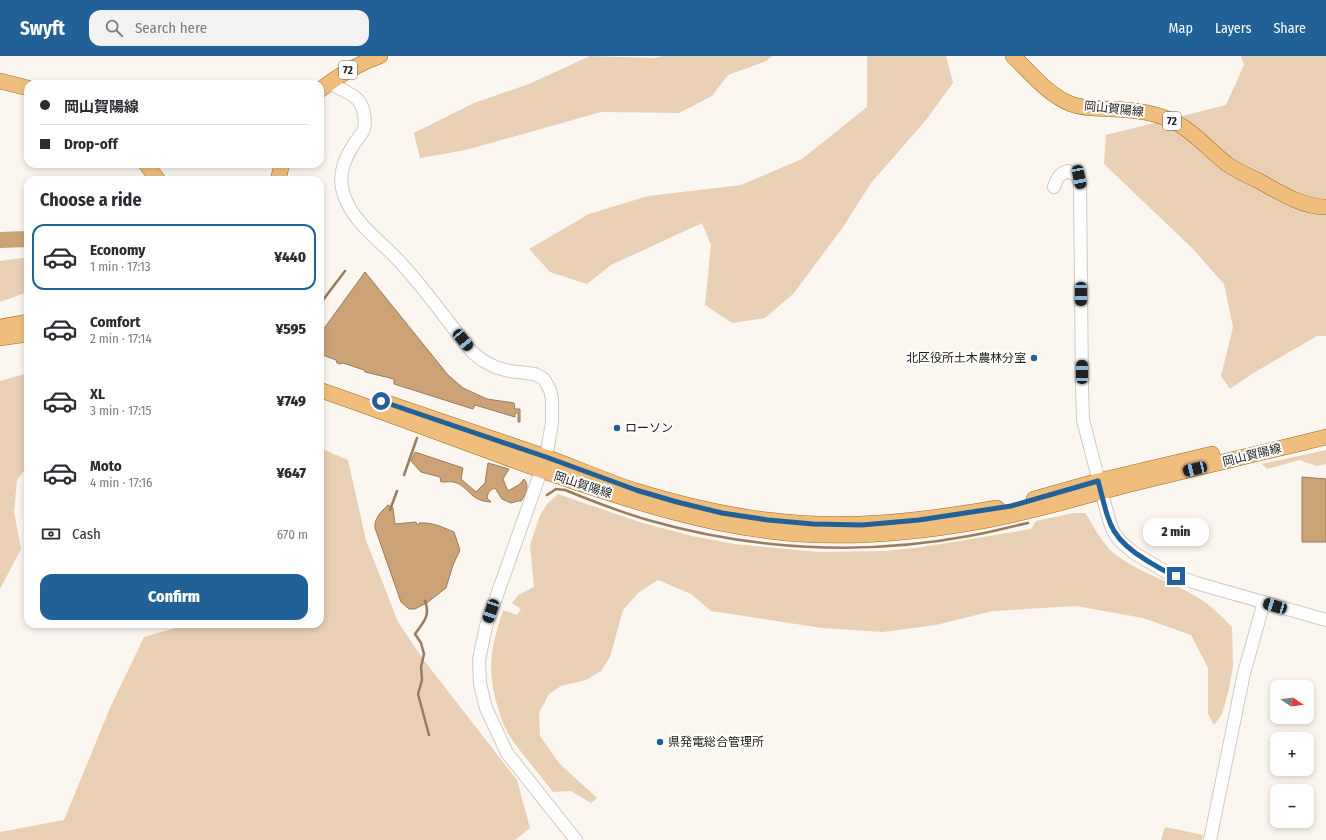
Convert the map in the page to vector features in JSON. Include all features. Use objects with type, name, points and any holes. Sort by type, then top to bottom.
[{"type":"main road","name":"72","points":[[324,87],[346,71],[367,60],[380,56]]},
{"type":"main road","name":"岡山賀陽線","points":[[1013,56],[1056,97],[1072,104],[1088,108],[1145,112],[1162,117],[1180,125],[1227,164],[1241,172],[1292,199],[1326,207]]},
{"type":"main road","points":[[0,81],[24,87]]},
{"type":"main road","points":[[0,327],[24,323]]},
{"type":"main road","points":[[0,338],[24,335]]},
{"type":"main road","name":"岡山賀陽線","points":[[324,381],[544,464]]},
{"type":"main road","name":"岡山賀陽線","points":[[324,391],[544,464],[677,502],[722,513],[768,520],[813,524],[862,525],[919,520],[1011,506],[1326,437]]},
{"type":"main road","name":"岡山賀陽線","points":[[1100,487],[1326,427]]},
{"type":"street","points":[[324,87],[351,94],[358,101],[363,110],[364,129],[350,150],[341,173],[342,189],[347,205],[356,217],[400,262],[478,356],[495,367],[509,371],[535,374],[544,379],[550,390],[552,399],[552,422],[544,464],[486,626],[479,660],[480,684],[486,708],[507,753],[576,840]]},
{"type":"street","points":[[1054,187],[1060,174],[1068,171],[1079,177],[1083,420],[1109,520],[1120,541],[1134,553],[1166,572],[1326,620]]},
{"type":"street","points":[[1210,840],[1244,673],[1264,602]]},
{"type":"shaded area","points":[[590,56],[654,58],[663,56],[773,56],[764,62],[728,75],[712,96],[679,113],[601,112],[466,150],[420,158],[414,133],[474,103],[529,84]]},
{"type":"shaded area","points":[[867,56],[946,56],[953,83],[926,120],[871,183],[843,227],[794,293],[765,318],[732,323],[705,305],[711,245],[702,223],[611,265],[587,284],[550,272],[529,249],[589,214],[648,196],[741,185],[802,159],[867,107]]},
{"type":"shaded area","points":[[1241,56],[1326,56],[1326,336],[1317,336],[1255,372],[1230,389],[1221,376],[1233,327],[1224,284],[1193,249],[1104,164],[1106,135],[1226,105],[1244,65]]},
{"type":"shaded area","points":[[24,258],[24,293],[0,302],[0,261]]},
{"type":"shaded area","points":[[365,272],[448,375],[463,388],[487,399],[514,403],[515,409],[520,409],[520,422],[518,422],[518,413],[515,413],[515,417],[475,405],[473,409],[394,384],[394,379],[365,372],[364,370],[343,363],[337,363],[336,360],[324,356],[324,328]]},
{"type":"shaded area","points":[[24,374],[24,470],[17,480],[14,512],[21,549],[0,589],[0,381]]},
{"type":"shaded area","points":[[324,450],[348,460],[366,540],[398,622],[423,659],[517,780],[530,828],[515,840],[0,840],[0,832],[64,820],[110,708],[144,637],[175,628],[324,628]]},
{"type":"shaded area","points":[[1326,450],[1326,464],[1317,466],[1299,460],[1267,469],[1262,464]]},
{"type":"shaded area","points":[[415,452],[463,468],[461,479],[476,492],[485,483],[488,463],[509,469],[503,479],[508,491],[520,484],[524,479],[527,485],[526,493],[521,501],[511,503],[502,499],[495,488],[487,496],[491,502],[479,500],[457,483],[441,482],[440,477],[421,472],[411,461]]},
{"type":"shaded area","points":[[1302,477],[1326,479],[1326,542],[1302,542]]},
{"type":"shaded area","points":[[558,494],[639,522],[692,536],[734,544],[819,552],[887,551],[922,547],[1031,529],[1036,521],[1074,513],[1085,513],[1103,542],[1116,555],[1126,562],[1187,591],[1202,600],[1232,627],[1233,666],[1229,689],[1222,714],[1214,725],[1208,714],[1208,668],[1191,635],[1143,618],[1076,606],[993,611],[936,625],[883,632],[822,628],[711,611],[691,594],[658,580],[638,593],[623,610],[610,657],[601,671],[586,680],[561,686],[549,694],[539,713],[540,736],[559,763],[597,798],[591,803],[571,791],[553,792],[518,748],[506,730],[494,694],[491,670],[495,636],[503,610],[517,615],[521,609],[512,603],[518,595],[534,587],[530,545],[540,515],[548,503]]},
{"type":"shaded area","points":[[388,505],[393,508],[395,524],[416,522],[417,525],[419,523],[428,523],[445,528],[454,532],[460,550],[453,565],[446,588],[428,602],[415,609],[409,609],[401,602],[375,528],[377,518]]},
{"type":"shaded area","points":[[1165,827],[1203,835],[1202,840],[1161,840]]},
{"type":"waterway","points":[[0,240],[24,239]]},
{"type":"waterway","points":[[324,299],[345,271]]},
{"type":"waterway","points":[[404,475],[417,438]]},
{"type":"waterway","points":[[547,495],[556,489],[565,490],[648,520],[687,530],[767,544],[807,547],[848,548],[929,542],[976,535],[1028,523]]},
{"type":"waterway","points":[[390,510],[397,491]]},
{"type":"waterway","points":[[425,601],[427,606],[427,615],[415,634],[421,643],[424,654],[421,667],[422,680],[418,694],[429,735]]},
{"type":"place","name":"北区役所土木農林分室","points":[[1034,358]]},
{"type":"place","name":"ローソン","points":[[617,428]]},
{"type":"place","name":"県発電総合管理所","points":[[660,742]]},
{"type":"route","points":[[381,401],[546,457],[636,490],[722,513],[768,520],[813,524],[862,525],[919,520],[1011,506],[1098,481],[1109,520],[1120,541],[1134,553],[1166,572],[1176,576]]}]
